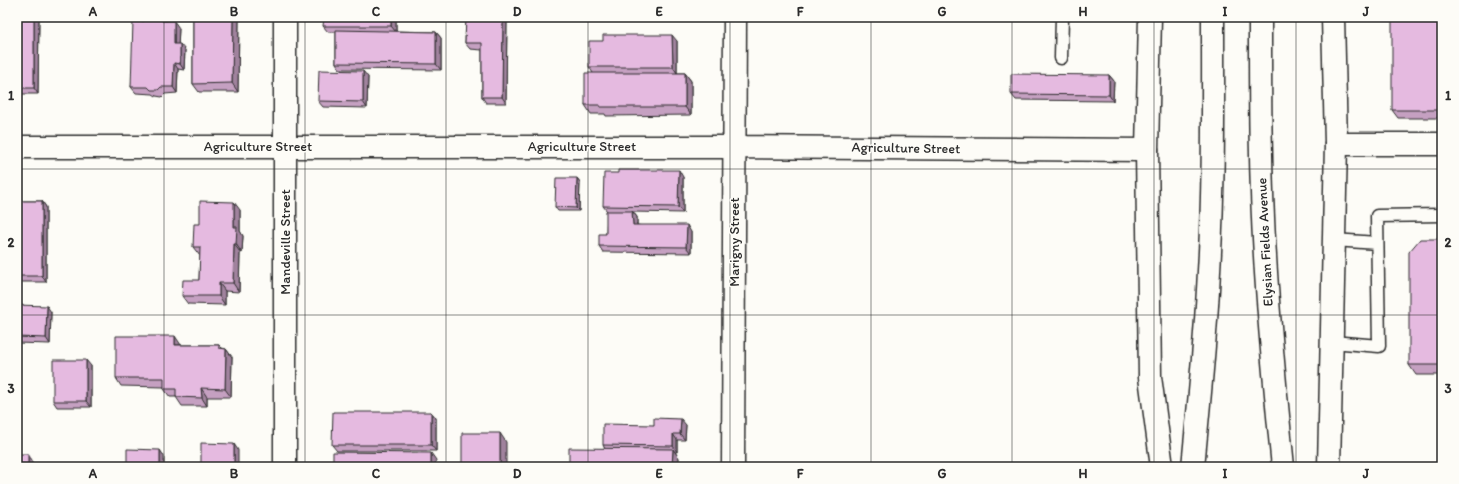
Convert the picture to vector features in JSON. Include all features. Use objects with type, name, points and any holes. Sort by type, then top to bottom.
[{"type":"street","name":"Mandeville Street","points":[[285,17],[285,467]]},
{"type":"street","name":"Marigny Street","points":[[733,467],[735,17]]},
{"type":"street","points":[[1150,17],[1147,150],[1150,377],[1162,467]]},
{"type":"street","points":[[1193,467],[1204,355],[1213,181],[1213,17]]},
{"type":"street","name":"Elysian Fields Avenue","points":[[1260,17],[1260,89],[1265,254],[1272,360],[1283,467]]},
{"type":"street","points":[[1329,467],[1336,144],[1333,17]]},
{"type":"street","points":[[1336,144],[1442,144]]},
{"type":"street","name":"Agriculture Street","points":[[17,147],[734,146],[1147,150]]},
{"type":"lane","points":[[1061,58],[1062,17]]},
{"type":"lane","points":[[1332,342],[1378,346],[1377,216],[1442,215]]},
{"type":"lane","points":[[1334,240],[1377,243]]},
{"type":"building","points":[[17,17],[34,17],[34,88],[17,88]]},
{"type":"building","points":[[144,17],[162,17],[162,21],[174,21],[174,44],[180,44],[180,64],[174,63],[173,87],[161,87],[158,90],[151,90],[148,87],[131,87],[133,21],[144,21]]},
{"type":"building","points":[[193,17],[233,17],[232,83],[193,84]]},
{"type":"building","points":[[324,17],[391,17],[391,26],[323,26]]},
{"type":"building","points":[[466,17],[503,17],[502,97],[482,97],[482,43],[465,43]]},
{"type":"building","points":[[1392,17],[1442,17],[1442,110],[1392,110]]},
{"type":"building","points":[[336,30],[436,32],[436,64],[336,63]]},
{"type":"building","points":[[603,35],[672,35],[673,67],[589,67],[589,41],[603,41]]},
{"type":"building","points":[[319,70],[363,71],[363,102],[318,101]]},
{"type":"building","points":[[585,73],[685,73],[685,107],[600,107],[600,105],[585,105]]},
{"type":"building","points":[[1011,74],[1109,75],[1109,95],[1011,94]]},
{"type":"building","points":[[618,170],[679,170],[678,207],[603,206],[604,173],[618,173]]},
{"type":"building","points":[[556,178],[577,178],[576,208],[555,207]]},
{"type":"building","points":[[17,201],[42,201],[42,276],[17,276]]},
{"type":"building","points":[[200,201],[234,202],[234,227],[237,227],[236,244],[234,244],[233,283],[219,283],[219,296],[182,296],[183,280],[199,280],[200,247],[193,247],[194,224],[200,224]]},
{"type":"building","points":[[606,211],[632,211],[633,225],[687,225],[686,247],[599,246],[599,234],[606,234]]},
{"type":"building","points":[[1420,239],[1442,239],[1442,365],[1409,365],[1409,252]]},
{"type":"building","points":[[17,305],[47,306],[46,338],[17,337]]},
{"type":"building","points":[[116,336],[175,336],[175,345],[219,345],[219,348],[226,349],[225,389],[201,388],[202,398],[176,397],[176,389],[164,389],[164,378],[116,378]]},
{"type":"building","points":[[53,360],[86,360],[86,401],[53,401]]},
{"type":"building","points":[[333,412],[431,412],[431,445],[332,445]]},
{"type":"building","points":[[654,418],[681,419],[680,434],[673,434],[673,446],[603,445],[603,424],[654,425]]},
{"type":"building","points":[[462,433],[500,433],[500,467],[462,467]]},
{"type":"building","points":[[201,443],[234,444],[234,467],[201,467]]},
{"type":"building","points":[[569,448],[673,449],[672,467],[569,467]]},
{"type":"building","points":[[127,449],[160,450],[160,467],[127,467]]},
{"type":"building","points":[[333,452],[431,453],[431,467],[333,467]]},
{"type":"building","points":[[17,454],[28,454],[28,467],[17,467]]},
{"type":"building","points":[[1442,454],[1442,467],[1441,467]]}]
